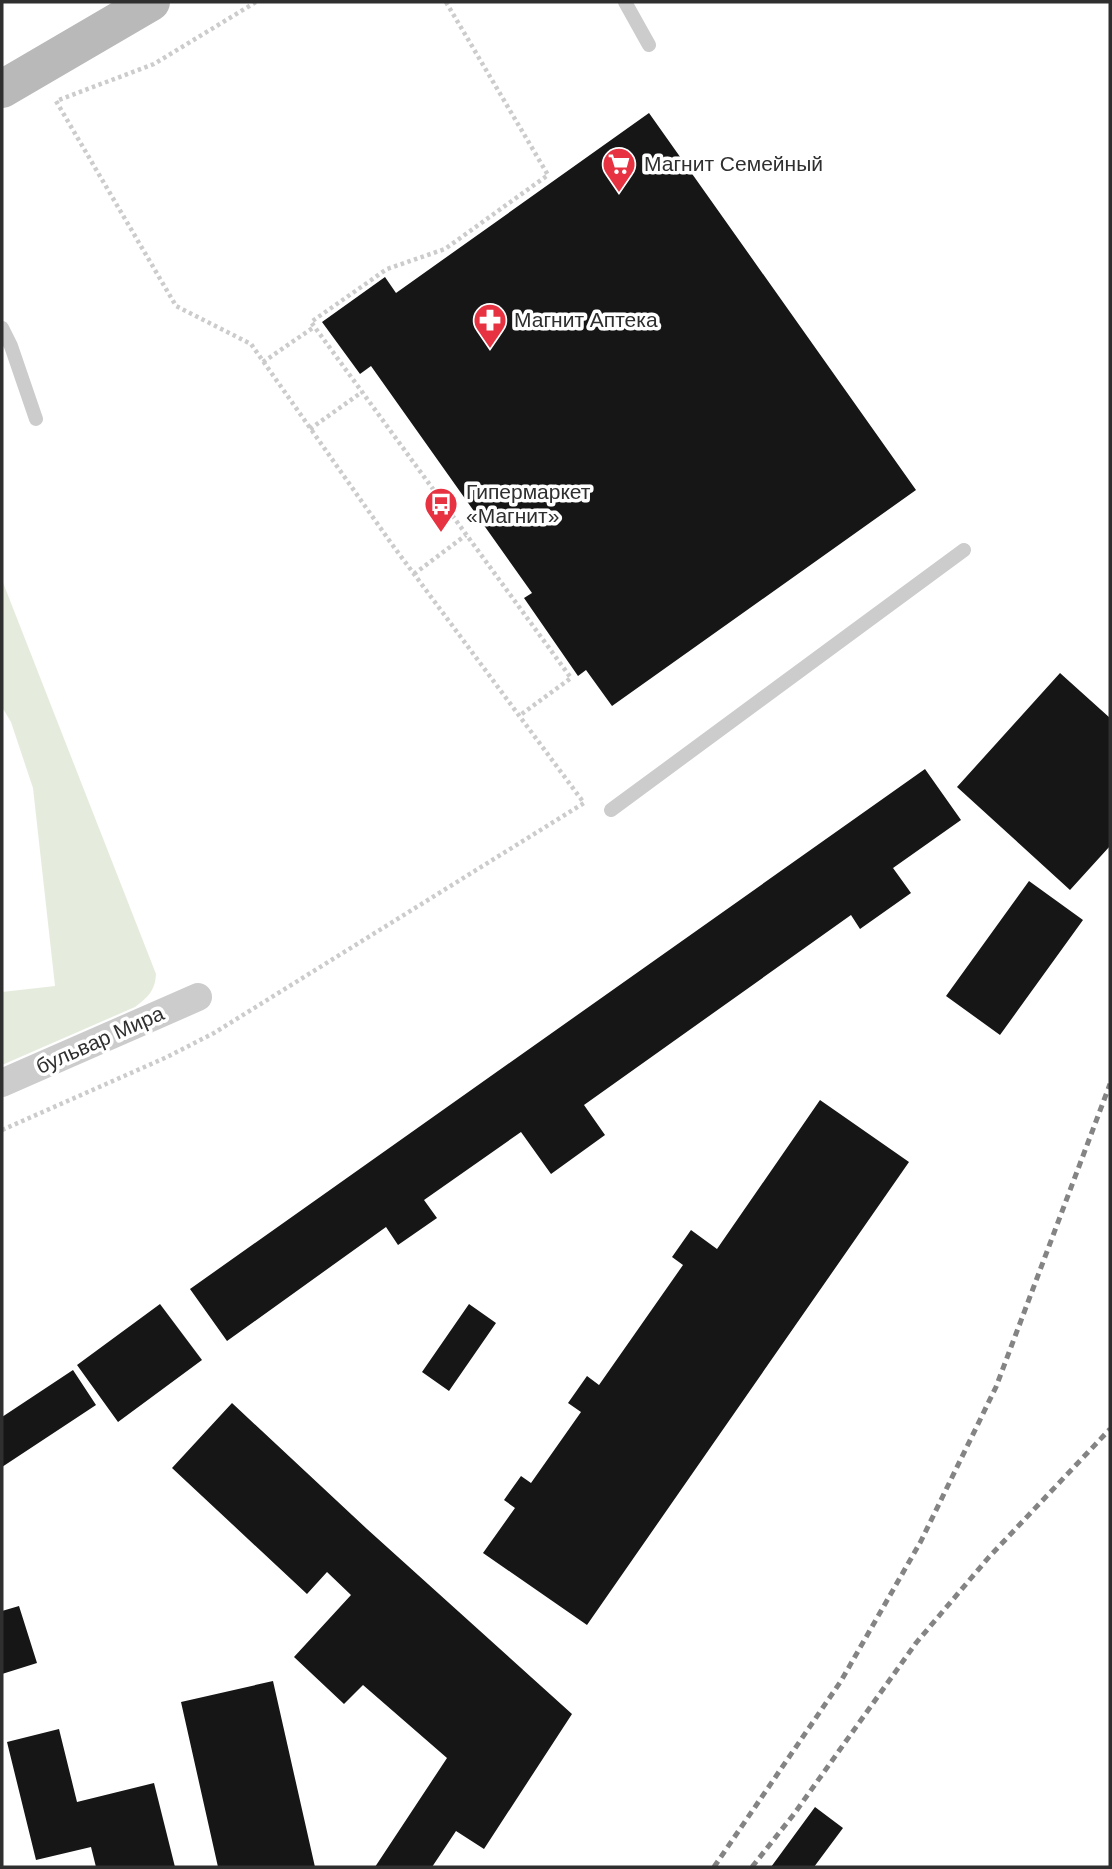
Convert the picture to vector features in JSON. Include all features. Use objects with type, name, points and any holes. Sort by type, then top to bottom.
[{"type":"main road","points":[[2,89],[150,2]]},
{"type":"street","name":"бульвар Мира","points":[[2,1083],[198,997]]},
{"type":"lane","points":[[625,2],[649,45]]},
{"type":"lane","points":[[2,328],[11,346],[36,419]]},
{"type":"lane","points":[[611,810],[964,550]]},
{"type":"path","points":[[2,1130],[167,1057],[214,1033],[584,803],[414,573],[251,344],[176,306],[56,101],[154,64],[257,2]]},
{"type":"path","points":[[446,2],[548,175],[445,250],[387,269],[311,322],[571,678],[519,716]]},
{"type":"path","points":[[263,362],[314,327]]},
{"type":"path","points":[[310,429],[362,393]]},
{"type":"path","points":[[414,573],[466,535]]},
{"type":"green space","points":[[2,580],[156,974],[150,993],[135,1007],[2,1065],[2,992],[55,986],[33,788],[11,722],[2,707]]},
{"type":"building","points":[[649,113],[916,490],[612,706],[586,670],[578,676],[524,598],[532,593],[371,366],[360,374],[322,322],[385,277],[396,293]]},
{"type":"building","points":[[1060,673],[1110,718],[1110,846],[1070,890],[957,787]]},
{"type":"building","points":[[925,769],[961,820],[893,868],[911,893],[860,929],[851,915],[584,1105],[605,1135],[551,1174],[521,1132],[424,1200],[437,1218],[398,1245],[386,1227],[227,1341],[190,1289]]},
{"type":"building","points":[[1029,881],[1083,920],[1000,1035],[946,996]]},
{"type":"building","points":[[820,1100],[909,1162],[587,1625],[483,1553],[515,1508],[504,1500],[521,1476],[531,1483],[581,1412],[568,1403],[587,1376],[599,1385],[683,1265],[672,1257],[691,1230],[717,1249]]},
{"type":"building","points":[[160,1304],[202,1360],[118,1422],[77,1365]]},
{"type":"building","points":[[469,1304],[496,1323],[449,1391],[422,1372]]},
{"type":"building","points":[[73,1370],[96,1405],[2,1467],[2,1417]]},
{"type":"building","points":[[232,1403],[572,1714],[484,1849],[456,1831],[432,1867],[375,1867],[447,1758],[363,1685],[344,1704],[294,1657],[351,1595],[327,1572],[307,1594],[172,1468]]},
{"type":"building","points":[[19,1606],[37,1663],[2,1674],[2,1611]]},
{"type":"building","points":[[273,1681],[315,1867],[218,1867],[181,1702]]},
{"type":"building","points":[[59,1729],[77,1802],[154,1783],[175,1867],[96,1867],[91,1847],[36,1860],[7,1742]]},
{"type":"building","points":[[815,1807],[843,1828],[814,1867],[771,1867]]},
{"type":"railway","points":[[714,1867],[841,1681],[921,1541],[996,1387],[1110,1084]]},
{"type":"railway","points":[[752,1867],[794,1814],[916,1643],[989,1557],[1110,1429]]},
{"type":"place","name":"Магнит Семейный","points":[[619,194]]},
{"type":"place","name":"Магнит Аптека","points":[[490,350]]},
{"type":"place","name":"Гипермаркет «Магнит»","points":[[441,534]]}]
